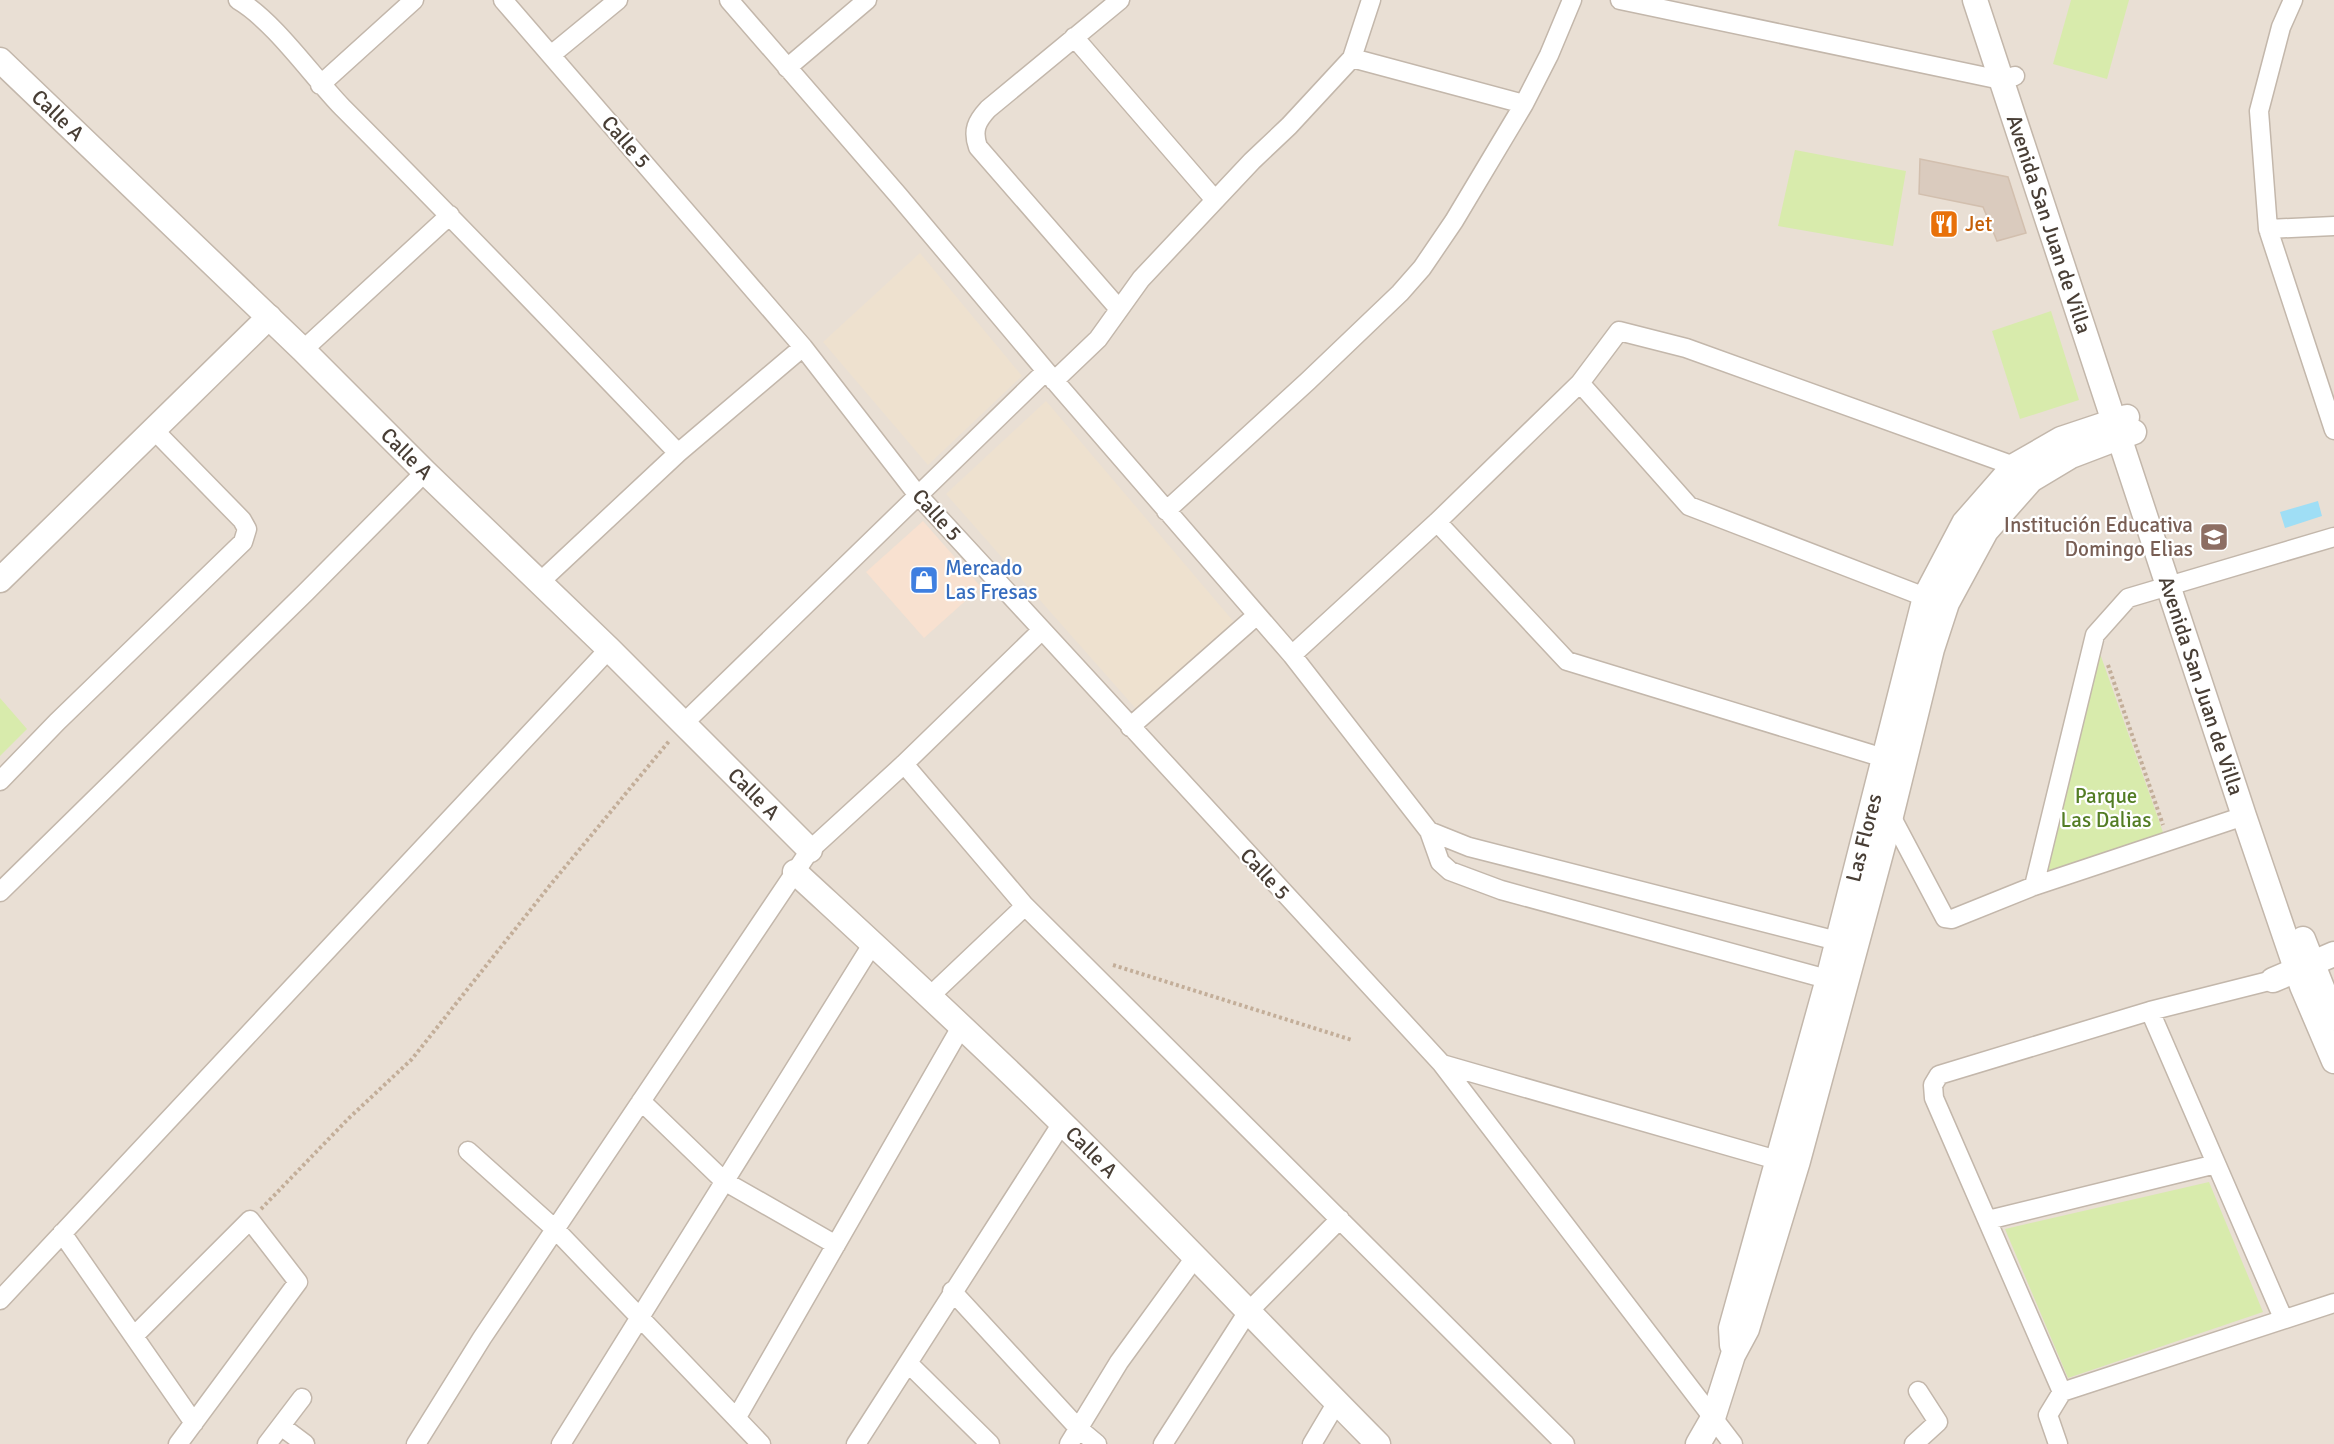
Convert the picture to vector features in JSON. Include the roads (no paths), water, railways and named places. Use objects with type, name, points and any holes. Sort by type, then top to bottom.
[{"type":"street","points":[[238,0],[265,22],[320,85],[450,215],[678,453]]},
{"type":"street","points":[[320,85],[414,0]]},
{"type":"street","name":"Calle 5","points":[[503,0],[803,347],[917,494],[1442,1064],[1733,1444]]},
{"type":"street","points":[[551,55],[618,0]]},
{"type":"street","points":[[729,0],[1292,655],[1429,831],[1440,862],[1450,871],[1501,890],[1837,982]]},
{"type":"street","points":[[787,68],[867,0]]},
{"type":"street","points":[[1119,309],[978,147],[975,133],[977,122],[988,109],[1120,0]]},
{"type":"street","points":[[682,724],[917,494],[1050,376],[1098,339],[1136,285],[1352,58],[1371,0]]},
{"type":"street","points":[[1166,511],[1308,381],[1414,277],[1454,221],[1524,104],[1572,0]]},
{"type":"street","points":[[1620,0],[2008,78]]},
{"type":"street","name":"Avenida San Juan de Villa","points":[[1975,0],[2008,78],[2176,584],[2258,811],[2312,974],[2334,1061]]},
{"type":"street","name":"Avenida San Juan de Villa","points":[[1990,0],[2008,78]]},
{"type":"street","points":[[2293,0],[2281,27],[2259,111],[2268,229],[2334,430]]},
{"type":"street","points":[[1074,37],[1215,200]]},
{"type":"street","points":[[1352,58],[1524,104]]},
{"type":"street","name":"Calle A","points":[[0,60],[303,350],[424,472],[609,649],[810,850]]},
{"type":"street","points":[[303,350],[450,215]]},
{"type":"street","points":[[2268,229],[2334,226]]},
{"type":"street","points":[[0,580],[269,317]]},
{"type":"street","points":[[1292,655],[1437,522],[1580,383],[1619,331],[1686,348],[2022,473]]},
{"type":"street","points":[[540,582],[678,453],[803,347]]},
{"type":"street","points":[[1580,383],[1689,506],[1925,597]]},
{"type":"street","name":"Las Flores","points":[[1698,1444],[1713,1418],[1733,1355],[1747,1329],[1798,1161],[1837,982],[1893,761],[1925,597],[1964,523],[2061,439],[2124,426]]},
{"type":"street","points":[[0,781],[57,722],[243,542],[247,529],[242,520],[154,430]]},
{"type":"street","points":[[0,892],[306,592],[424,472]]},
{"type":"street","name":"Las Flores","points":[[1847,944],[1892,816],[1893,761],[1947,603],[1986,531],[2022,473]]},
{"type":"street","points":[[1437,522],[1567,661],[1893,761]]},
{"type":"street","points":[[2034,886],[2097,633],[2127,598],[2334,537]]},
{"type":"street","name":"Avenida San Juan de Villa","points":[[2176,584],[2244,816],[2312,974],[2334,1018]]},
{"type":"street","points":[[1130,727],[1257,615]]},
{"type":"street","points":[[416,1444],[482,1338],[810,850],[904,764],[1042,630]]},
{"type":"street","points":[[0,1300],[609,649]]},
{"type":"street","points":[[904,764],[1025,906],[1565,1444]]},
{"type":"street","points":[[1892,816],[1945,918],[1952,919],[2034,886],[2244,816]]},
{"type":"street","points":[[1429,831],[1469,847],[1847,944]]},
{"type":"street","name":"Calle A","points":[[795,872],[1062,1123],[1196,1256],[1247,1312],[1378,1444]]},
{"type":"street","points":[[929,997],[1025,906]]},
{"type":"street","points":[[561,1444],[873,943]]},
{"type":"street","points":[[2062,1392],[1934,1098],[1933,1085],[1940,1075],[2150,1011],[2273,980],[2312,974],[2334,954]]},
{"type":"street","name":"Las Flores","points":[[1733,1355],[1731,1328],[1777,1160],[1837,982]]},
{"type":"street","points":[[2150,1011],[2283,1318]]},
{"type":"street","points":[[737,1417],[961,1027]]},
{"type":"street","points":[[1442,1064],[1777,1160]]},
{"type":"street","points":[[641,1101],[724,1181],[836,1245]]},
{"type":"street","points":[[860,1442],[952,1291],[1062,1123]]},
{"type":"street","points":[[468,1151],[555,1228],[737,1417],[760,1444]]},
{"type":"street","points":[[1988,1220],[2216,1164]]},
{"type":"street","points":[[1163,1444],[1247,1312],[1340,1219]]},
{"type":"street","points":[[134,1336],[250,1220],[298,1282],[178,1444]]},
{"type":"street","points":[[62,1233],[194,1423]]},
{"type":"street","points":[[1069,1444],[1119,1362],[1196,1256]]},
{"type":"street","points":[[952,1291],[1079,1429],[1097,1444]]},
{"type":"street","points":[[2058,1444],[2049,1415],[2062,1392],[2334,1303]]},
{"type":"street","points":[[908,1363],[990,1444]]},
{"type":"street","points":[[1914,1444],[1938,1422],[1918,1390]]},
{"type":"street","points":[[267,1444],[302,1398]]},
{"type":"street","points":[[1312,1444],[1337,1402]]},
{"type":"street","points":[[280,1426],[305,1444]]},
{"type":"water","points":[[2318,501],[2322,516],[2285,528],[2280,512]]},
{"type":"place","name":"Jet","points":[[1944,224]]},
{"type":"place","name":"Institución Educativa Domingo Elias","points":[[2214,537]]},
{"type":"place","name":"Mercado Las Fresas","points":[[924,580]]},
{"type":"park label","name":"Parque Las Dalias","points":[[2106,808]]}]
